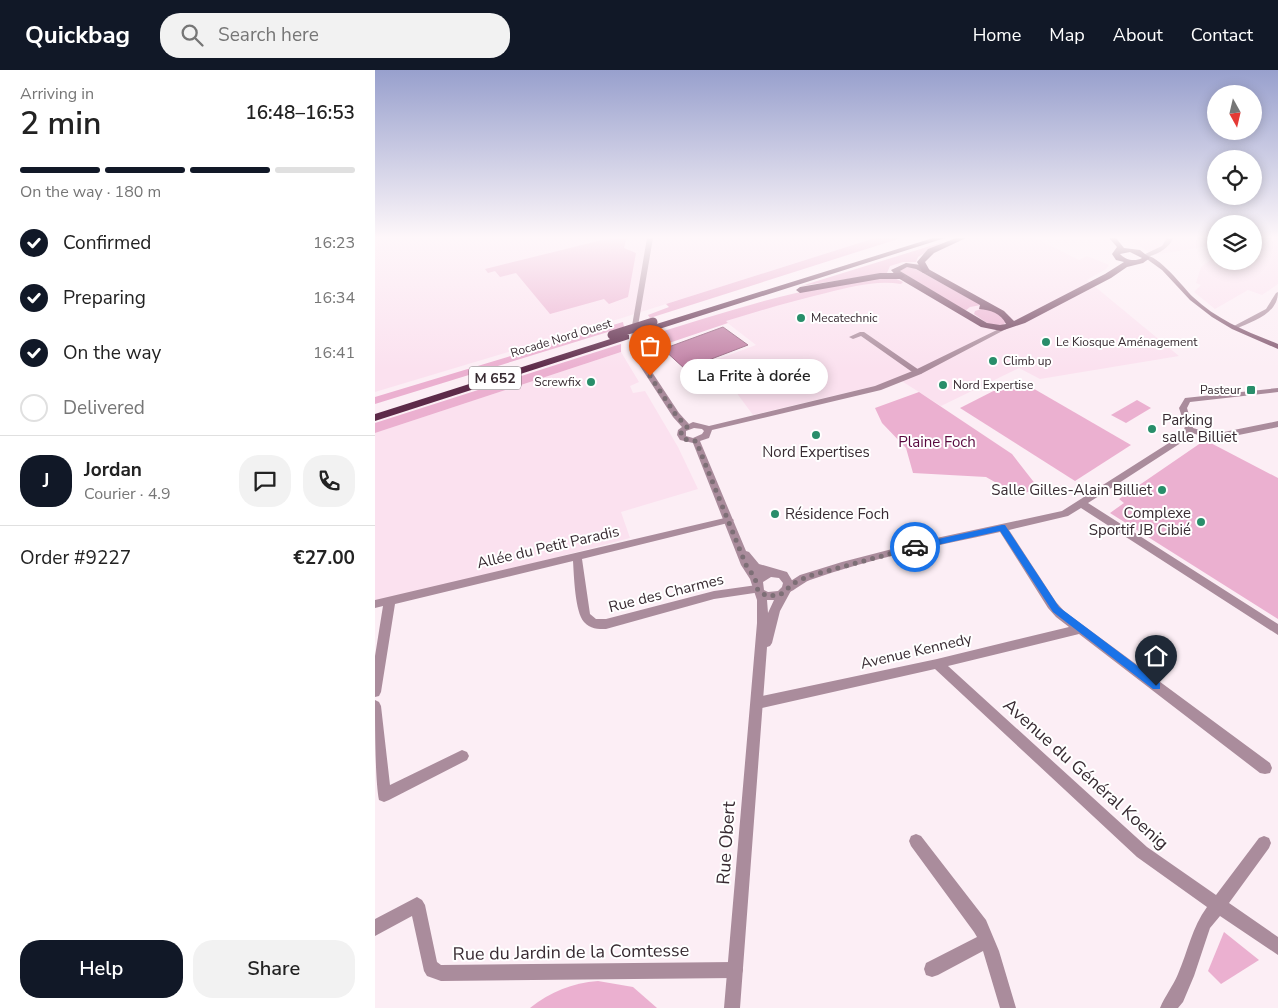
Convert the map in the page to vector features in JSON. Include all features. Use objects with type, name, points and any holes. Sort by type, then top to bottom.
[{"type":"highway","points":[[654,327],[788,282]]},
{"type":"highway","points":[[616,338],[800,282]]},
{"type":"highway","points":[[654,327],[788,292],[847,282]]},
{"type":"highway","name":"Rocade Nord Ouest","points":[[375,418],[616,338]]},
{"type":"highway","name":"Rocade Nord Ouest","points":[[375,410],[616,338]]},
{"type":"main road","points":[[911,282],[984,325],[996,328],[1007,326],[1094,282]]},
{"type":"main road","points":[[945,282],[1005,316],[1011,321],[1007,326]]},
{"type":"main road","points":[[1176,282],[1201,307],[1235,328],[1278,347]]},
{"type":"main road","points":[[969,315],[969,311],[973,308],[989,307]]},
{"type":"main road","points":[[1005,316],[1020,316],[1035,312]]},
{"type":"street","points":[[643,282],[635,326],[635,342],[644,366],[676,415],[687,427],[698,425],[707,428],[868,391],[918,372],[1007,326]]},
{"type":"street","points":[[1235,328],[1268,310],[1278,294]]},
{"type":"street","points":[[984,325],[989,332],[985,338]]},
{"type":"street","points":[[853,337],[863,333],[918,372]]},
{"type":"street","points":[[1190,430],[1182,408],[1183,404],[1188,400],[1278,390]]},
{"type":"street","points":[[1190,430],[1215,436],[1278,424]]},
{"type":"street","name":"Rue Obert","points":[[687,427],[681,432],[682,437],[687,440],[696,441],[746,565],[758,589],[763,611],[732,1008]]},
{"type":"street","points":[[696,441],[706,436],[707,428]]},
{"type":"street","points":[[825,570],[799,580],[785,591],[770,597],[758,589],[761,577],[777,573],[797,576],[927,544],[1058,516],[1083,504],[1184,437],[1190,430]]},
{"type":"street","points":[[1083,504],[1278,630]]},
{"type":"street","name":"Allée du Petit Paradis","points":[[375,604],[729,520]]},
{"type":"street","points":[[1002,527],[1053,605],[1081,629],[1265,768]]},
{"type":"street","name":"Rue Obert","points":[[740,548],[755,567],[777,573]]},
{"type":"street","name":"Rue des Charmes","points":[[577,556],[585,615],[593,624],[606,624],[714,595],[758,589]]},
{"type":"street","points":[[777,573],[788,582],[785,591]]},
{"type":"street","name":"Rue Obert","points":[[759,681],[773,611],[785,591]]},
{"type":"street","points":[[375,692],[390,600]]},
{"type":"street","name":"Avenue Kennedy","points":[[757,703],[937,664],[1081,629]]},
{"type":"street","name":"Avenue du Général Koenig","points":[[937,664],[1142,852],[1278,948]]},
{"type":"street","points":[[375,706],[384,795],[462,756]]},
{"type":"street","points":[[916,840],[980,926],[987,940],[1008,1008]]},
{"type":"street","points":[[1168,1008],[1177,996],[1204,924],[1216,905],[1264,842]]},
{"type":"street","name":"Rue du Jardin de la Comtesse","points":[[375,928],[417,906],[430,965],[433,970],[441,973],[735,970]]},
{"type":"street","points":[[932,969],[987,940]]},
{"type":"shaded area","points":[[375,282],[737,282],[622,318],[375,392]]},
{"type":"shaded area","points":[[839,282],[1089,282],[1179,356],[1040,379],[1019,368],[941,406],[900,380],[753,415],[713,361],[756,345],[725,321]]},
{"type":"shaded area","points":[[1196,282],[1278,282],[1278,284],[1262,295],[1248,290],[1215,309],[1194,292],[1201,285]]},
{"type":"shaded area","points":[[723,327],[748,345],[685,369],[663,349]]},
{"type":"shaded area","points":[[621,352],[639,382],[630,386],[633,393],[645,391],[678,447],[698,489],[621,512],[630,538],[405,597],[375,601],[375,433]]},
{"type":"green space","points":[[523,282],[631,282],[628,297],[609,304],[604,299],[550,314]]},
{"type":"green space","points":[[736,282],[764,282],[650,318],[648,315],[669,307],[666,304]]},
{"type":"green space","points":[[815,282],[829,282],[801,286]]},
{"type":"green space","points":[[858,282],[903,282],[901,284],[882,283],[845,288],[726,321],[728,323],[663,345],[645,342],[644,337],[736,309],[831,286]]},
{"type":"green space","points":[[918,282],[939,282],[981,305],[970,307],[965,311]]},
{"type":"green space","points":[[981,309],[995,312],[1006,322],[1003,325],[990,325],[974,314],[975,311]]},
{"type":"green space","points":[[623,322],[624,327],[375,404],[375,397]]},
{"type":"green space","points":[[621,344],[621,352],[375,433],[375,423]]},
{"type":"green space","points":[[1017,379],[1131,445],[1075,481],[960,408]]},
{"type":"green space","name":"Plaine Foch","points":[[919,392],[1012,454],[1040,490],[1016,494],[986,477],[913,473],[906,448],[882,423],[875,408]]},
{"type":"green space","points":[[1137,400],[1151,408],[1126,423],[1111,415]]},
{"type":"green space","name":"Complexe Sportif JB Cibié","points":[[1205,440],[1278,478],[1278,619],[1110,513],[1124,503],[1119,499]]},
{"type":"green space","points":[[1224,932],[1259,960],[1221,984],[1208,971]]},
{"type":"green space","points":[[598,981],[633,987],[657,1008],[530,1008],[545,997],[562,989]]},
{"type":"way so far","points":[[650,376],[681,422],[687,427],[681,432],[682,437],[687,440],[696,441],[746,565],[755,578],[757,589],[763,595],[770,597],[778,596],[799,580],[825,570],[915,547]]},
{"type":"place","name":"Mecatechnic","points":[[801,318]]},
{"type":"place","name":"Le Kiosque Aménagement","points":[[1046,342]]},
{"type":"place","name":"Climb up","points":[[993,361]]},
{"type":"place","name":"La Frite à dorée","points":[[650,376]]},
{"type":"place","name":"Screwfix","points":[[591,382]]},
{"type":"place","name":"Nord Expertise","points":[[943,385]]},
{"type":"place","name":"Pasteur","points":[[1251,390]]},
{"type":"place","name":"Parking salle Billiet","points":[[1152,429]]},
{"type":"place","name":"Nord Expertises","points":[[816,435]]},
{"type":"place","name":"Salle Gilles-Alain Billiet","points":[[1162,490]]},
{"type":"place","name":"Résidence Foch","points":[[775,514]]},
{"type":"place","name":"Complexe Sportif JB Cibié","points":[[1201,522]]},
{"type":"route","points":[[915,547],[1002,527],[1056,610],[1156,686]]}]
